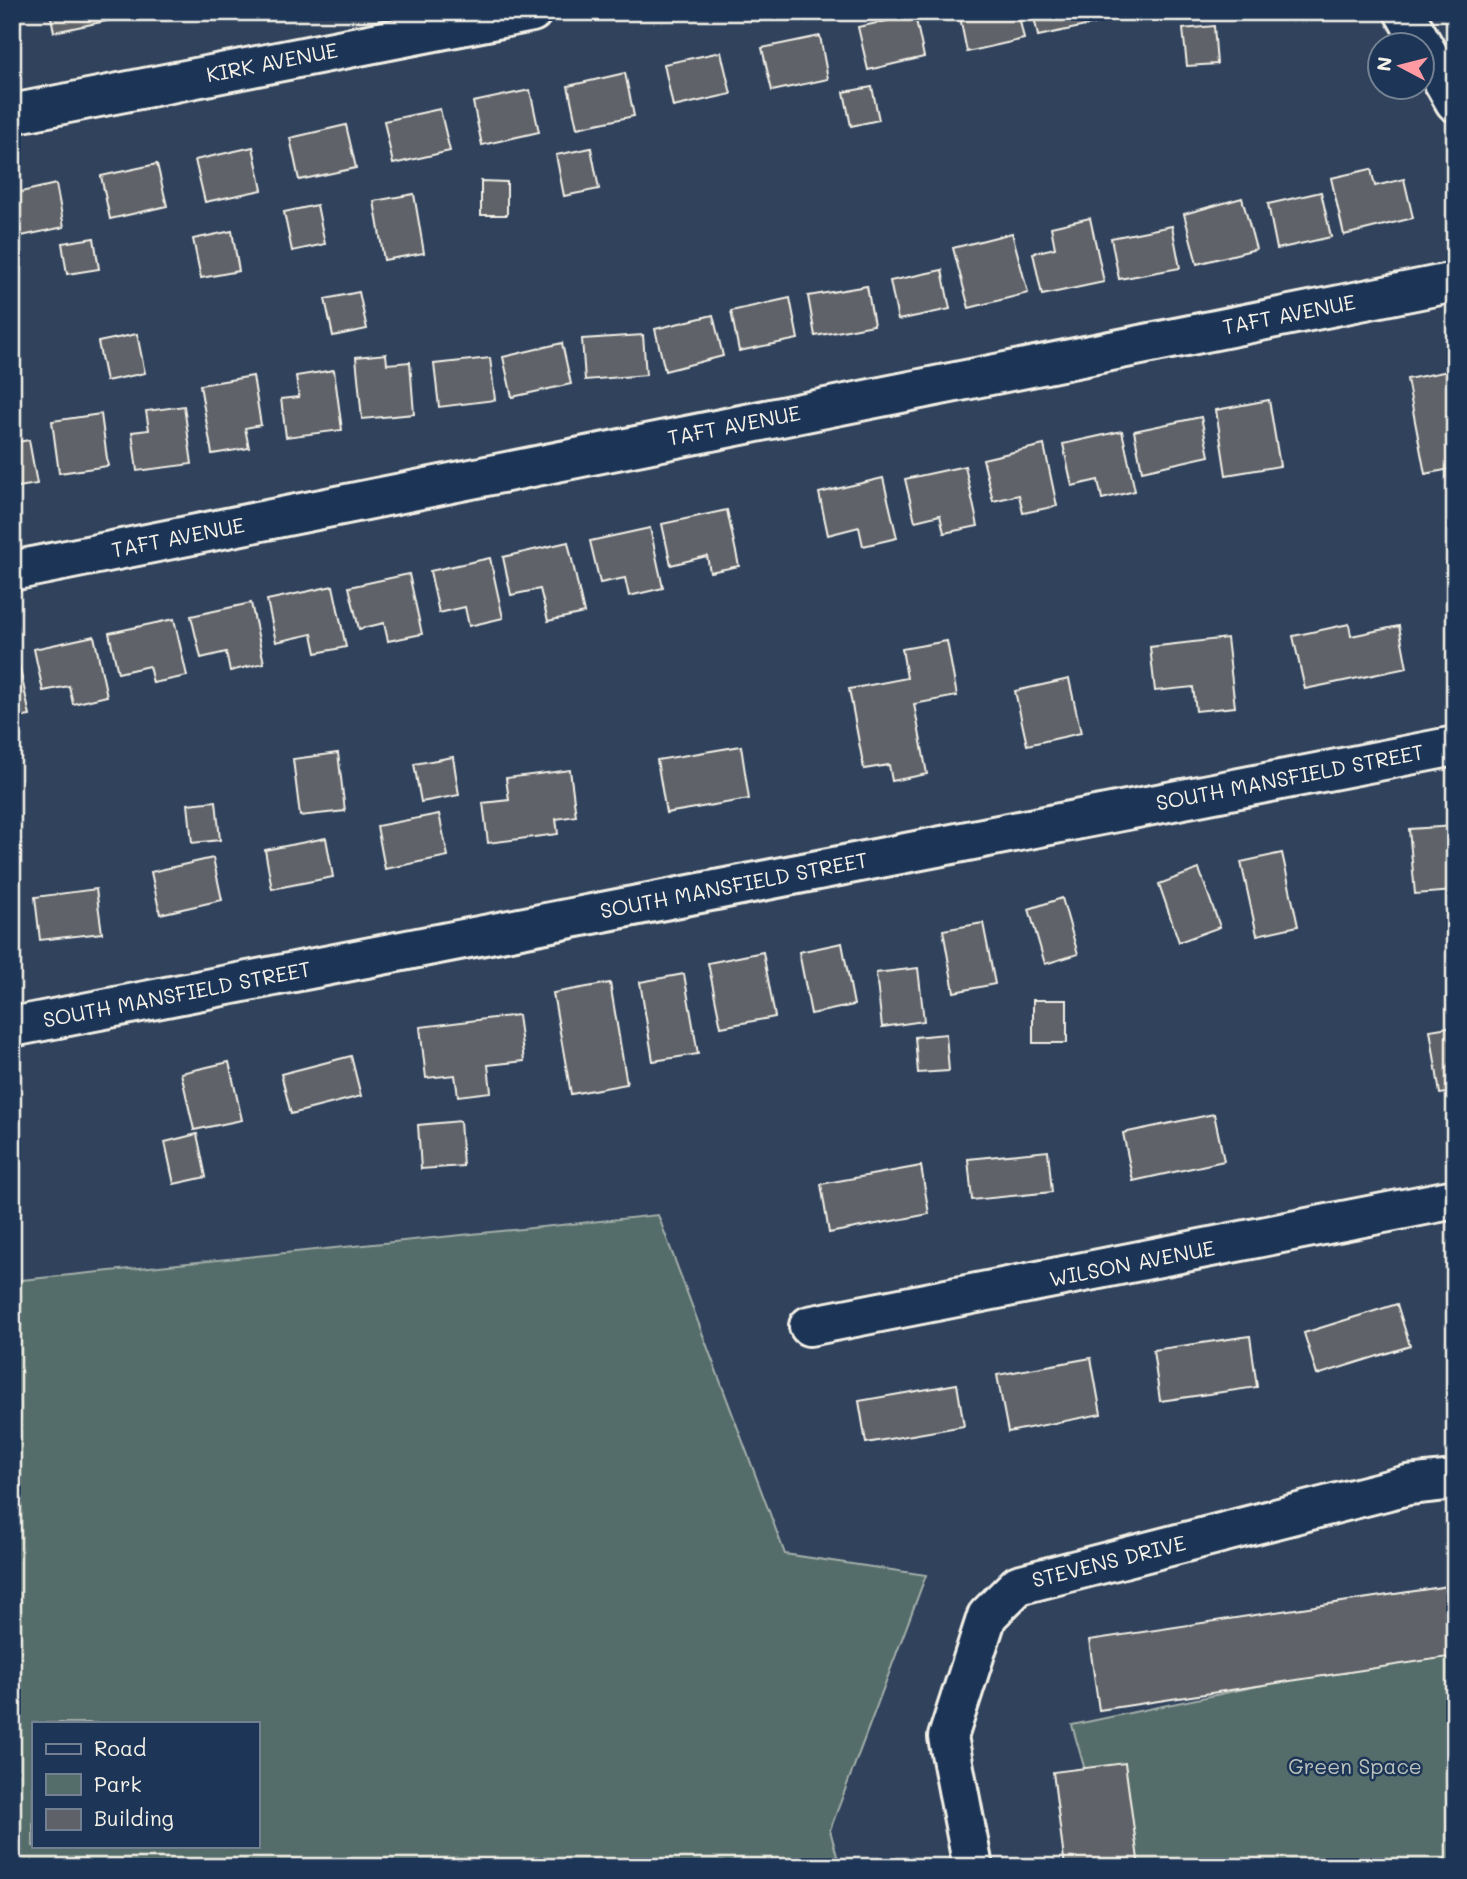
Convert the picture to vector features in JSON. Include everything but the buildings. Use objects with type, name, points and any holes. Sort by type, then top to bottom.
[{"type":"street","name":"KIRK AVENUE","points":[[12,114],[532,12]]},
{"type":"street","points":[[1404,12],[1455,103]]},
{"type":"street","name":"TAFT AVENUE","points":[[12,571],[1455,282]]},
{"type":"street","name":"SOUTH MANSFIELD STREET","points":[[12,1027],[1455,746]]},
{"type":"street","name":"WILSON AVENUE","points":[[809,1326],[1455,1199]]},
{"type":"street","name":"STEVENS DRIVE","points":[[973,1867],[948,1737],[987,1616],[1018,1585],[1408,1485],[1455,1480]]},
{"type":"green space","points":[[658,1215],[785,1554],[926,1575],[830,1830],[840,1867],[12,1867],[12,1281]]},
{"type":"green space","name":"Green Space","points":[[1455,1645],[1455,1867],[1113,1867],[1072,1725]]}]
